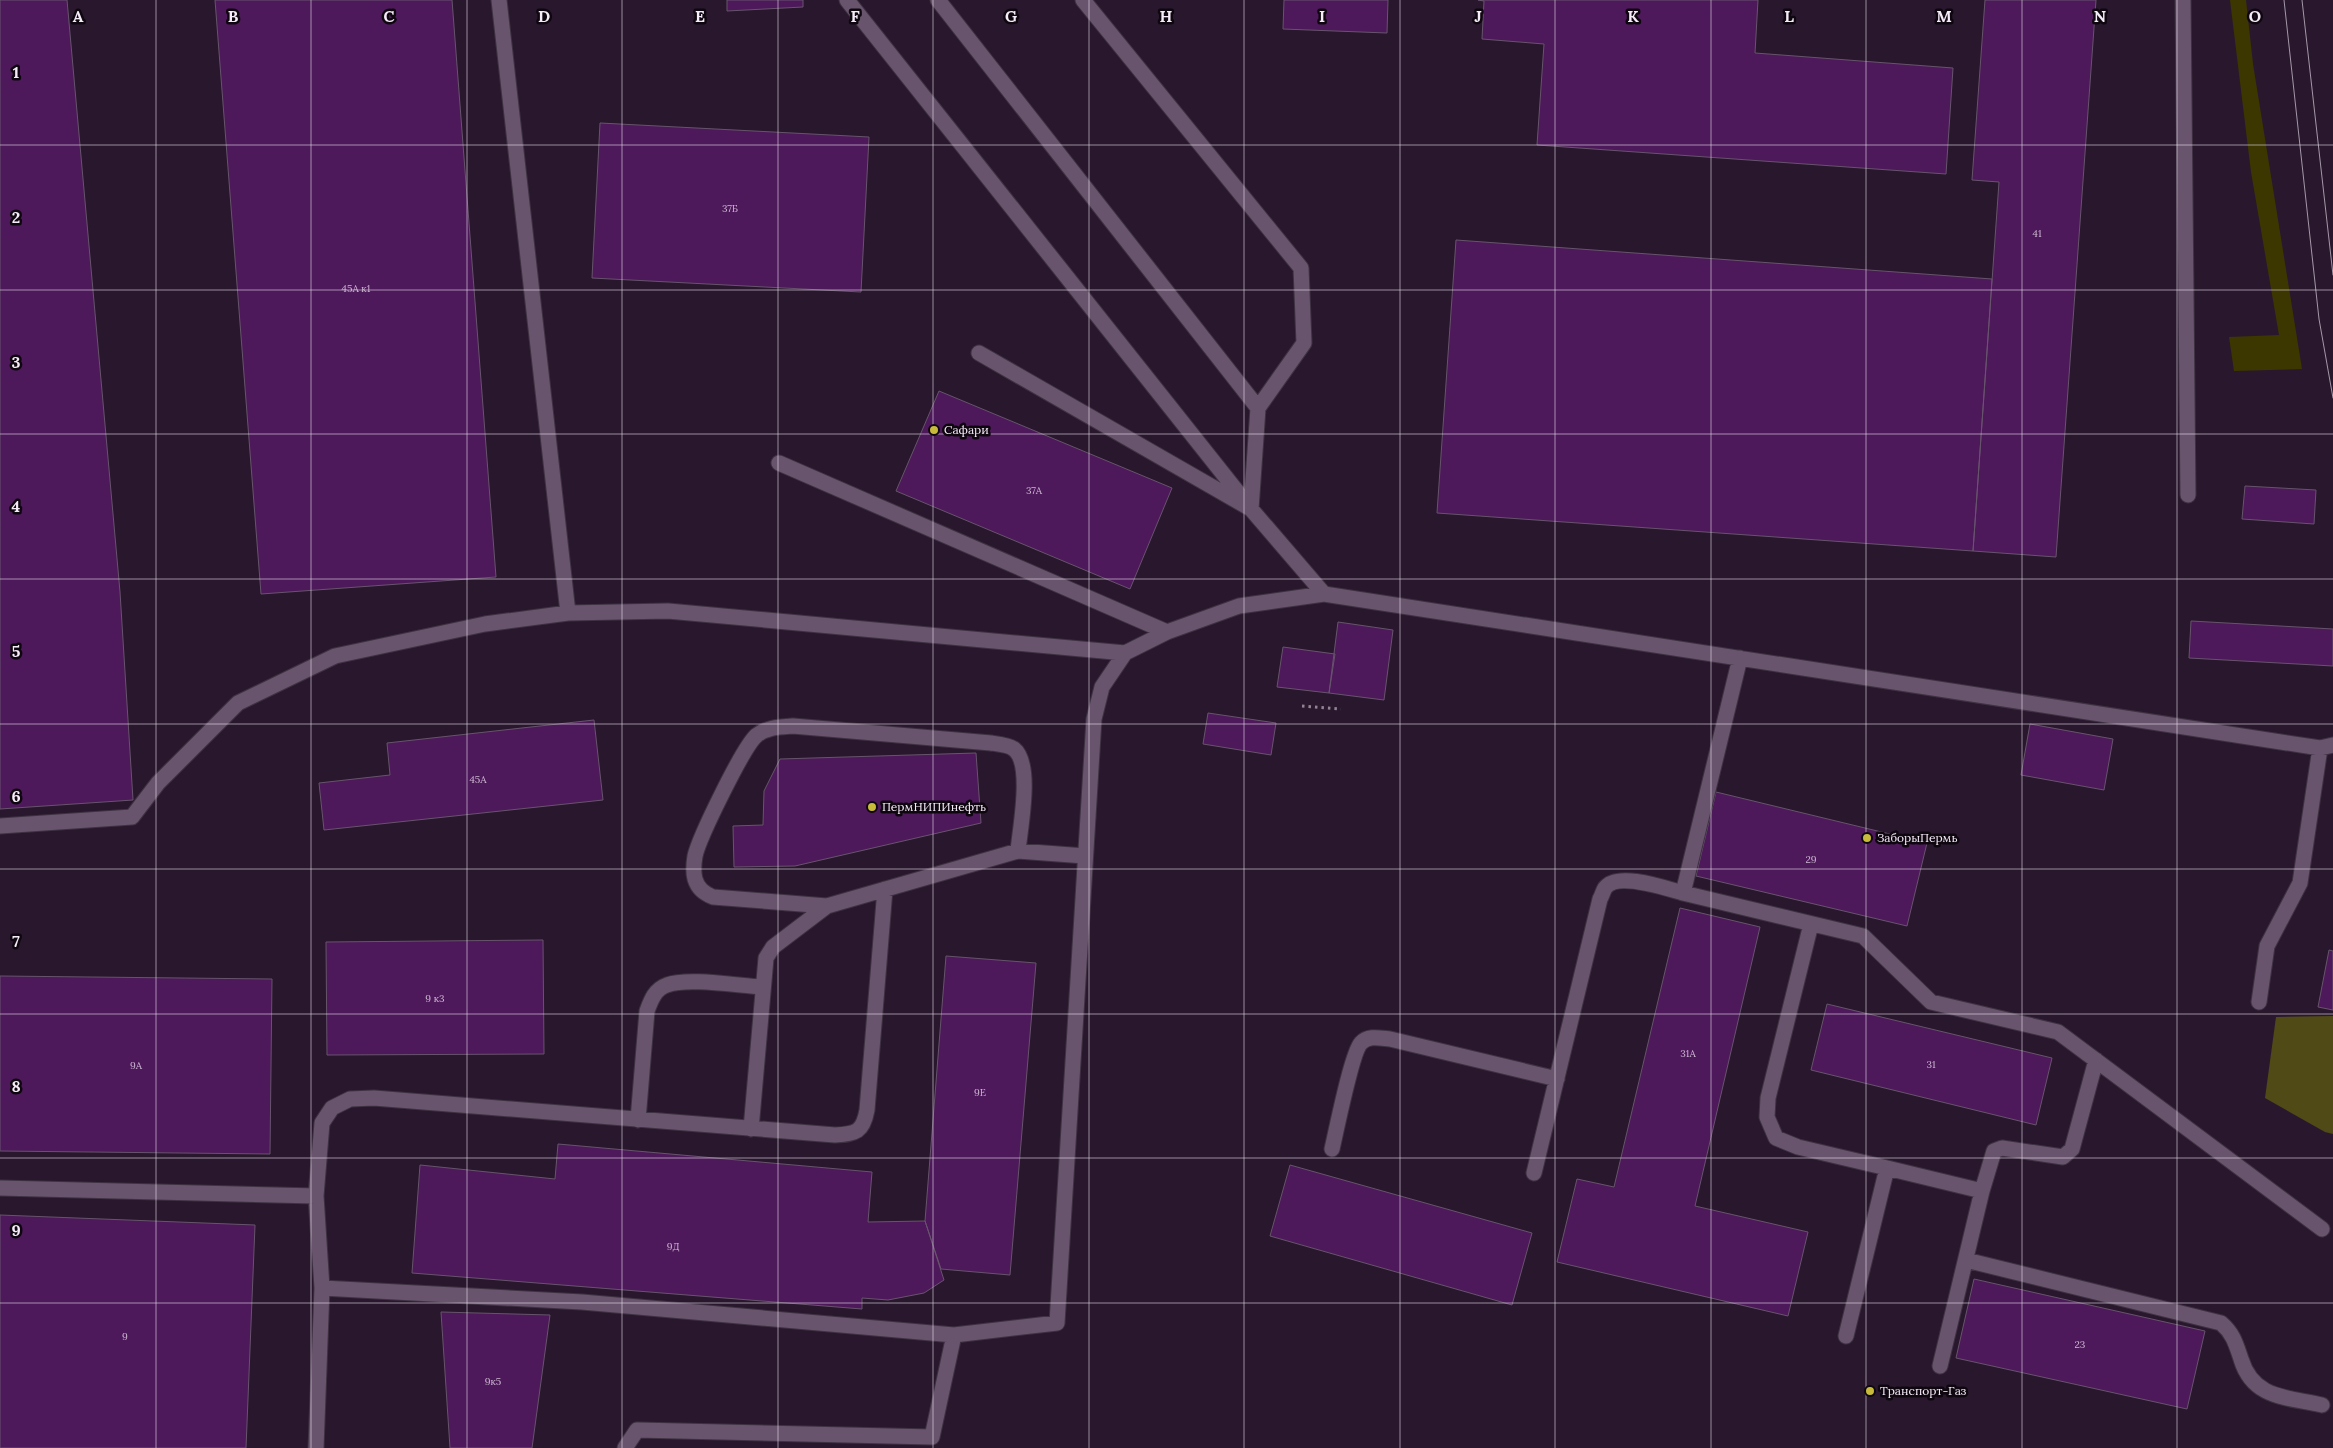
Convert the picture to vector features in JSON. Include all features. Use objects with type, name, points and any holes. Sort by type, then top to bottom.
[{"type":"lane","points":[[499,0],[568,613]]},
{"type":"lane","points":[[848,0],[1251,509],[1324,594]]},
{"type":"lane","points":[[938,0],[1258,408]]},
{"type":"lane","points":[[1084,0],[1301,268],[1304,343],[1258,408],[1251,509]]},
{"type":"lane","points":[[2183,0],[2188,495]]},
{"type":"lane","points":[[979,353],[1251,509]]},
{"type":"lane","points":[[779,463],[1167,632]]},
{"type":"lane","points":[[322,1288],[582,1302],[954,1335],[1057,1323],[1094,719],[1102,687],[1125,653],[1167,632],[1240,606],[1324,594],[2327,747],[2300,883],[2267,946],[2259,1002]]},
{"type":"lane","points":[[0,826],[132,817],[158,783],[238,703],[335,656],[485,624],[568,613],[668,611],[1125,653]]},
{"type":"lane","points":[[1683,892],[1740,658]]},
{"type":"lane","points":[[1018,851],[1024,779],[1022,762],[1013,749],[991,743],[793,726],[771,727],[755,736],[744,751],[695,856],[695,880],[702,892],[713,897],[827,906],[1018,851],[1085,856]]},
{"type":"lane","points":[[1534,1173],[1600,899],[1606,887],[1617,880],[1637,881],[1863,936],[1931,1002],[2058,1032],[2322,1229]]},
{"type":"lane","points":[[316,1448],[322,1288],[316,1196],[322,1123],[332,1108],[350,1099],[374,1098],[835,1136],[852,1134],[864,1124],[885,890]]},
{"type":"lane","points":[[752,1129],[766,958],[773,947],[827,906]]},
{"type":"lane","points":[[1811,924],[1768,1098],[1767,1116],[1776,1138],[1798,1147],[1982,1191]]},
{"type":"lane","points":[[638,1120],[647,1011],[652,996],[666,985],[690,982],[763,988]]},
{"type":"lane","points":[[1332,1149],[1354,1058],[1360,1043],[1371,1037],[1390,1039],[1557,1079]]},
{"type":"lane","points":[[1940,1366],[1982,1191],[1994,1151],[2002,1148],[2063,1157],[2072,1150],[2096,1060]]},
{"type":"lane","points":[[1846,1336],[1887,1168]]},
{"type":"lane","points":[[0,1188],[316,1196]]},
{"type":"lane","points":[[1966,1260],[2221,1323],[2232,1332],[2248,1379],[2257,1388],[2322,1405]]},
{"type":"lane","points":[[625,1448],[637,1430],[932,1438],[954,1335]]},
{"type":"path","points":[[1302,706],[1342,709]]},
{"type":"shaded area","points":[[2230,0],[2246,0],[2253,64],[2302,369],[2234,371],[2229,337],[2279,335],[2251,172]]},
{"type":"shaded area","points":[[2333,1016],[2333,1134],[2325,1132],[2265,1098],[2276,1017]]},
{"type":"building","points":[[0,0],[67,0],[120,592],[133,800],[0,809]]},
{"type":"building","points":[[215,0],[452,0],[496,577],[261,594]]},
{"type":"building","points":[[727,0],[803,0],[803,7],[727,11]]},
{"type":"building","points":[[1284,0],[1388,0],[1387,33],[1283,29]]},
{"type":"building","points":[[1478,0],[1758,0],[1755,53],[1953,68],[1946,174],[1537,145],[1544,44],[1482,39],[1484,1]]},
{"type":"building","points":[[1985,0],[2096,0],[2056,557],[1973,551],[1999,182],[1972,180]]},
{"type":"building","points":[[600,123],[869,137],[861,292],[592,278]]},
{"type":"building","points":[[1456,240],[1992,279],[1973,551],[1437,513]]},
{"type":"building","points":[[939,391],[1172,488],[1130,589],[896,491]]},
{"type":"building","points":[[2245,486],[2316,490],[2314,524],[2242,519]]},
{"type":"building","points":[[2191,621],[2333,629],[2333,666],[2189,658]]},
{"type":"building","points":[[1338,622],[1393,630],[1384,700],[1329,693]]},
{"type":"building","points":[[1283,647],[1335,654],[1329,693],[1277,687]]},
{"type":"building","points":[[1208,713],[1276,723],[1271,755],[1203,744]]},
{"type":"building","points":[[594,720],[603,800],[324,830],[319,783],[390,775],[387,743]]},
{"type":"building","points":[[2030,724],[2113,739],[2104,790],[2021,775]]},
{"type":"building","name":"ПермНИПИнефть","points":[[976,753],[981,823],[795,866],[734,867],[733,826],[763,825],[764,791],[780,759]]},
{"type":"building","points":[[1716,792],[1927,843],[1907,926],[1696,876]]},
{"type":"building","points":[[1680,908],[1760,927],[1695,1206],[1808,1232],[1788,1316],[1557,1262],[1577,1179],[1614,1187]]},
{"type":"building","points":[[543,940],[544,1054],[327,1055],[326,942]]},
{"type":"building","points":[[2329,950],[2333,951],[2333,1010],[2318,1007]]},
{"type":"building","points":[[946,956],[1036,963],[1010,1275],[941,1269],[925,1221]]},
{"type":"building","points":[[0,976],[272,979],[270,1154],[0,1151]]},
{"type":"building","points":[[1827,1004],[2052,1058],[2036,1125],[1811,1070]]},
{"type":"building","points":[[558,1144],[872,1172],[868,1222],[925,1221],[944,1280],[924,1293],[888,1300],[862,1298],[862,1309],[412,1273],[420,1165],[555,1179]]},
{"type":"building","points":[[1290,1165],[1532,1233],[1512,1305],[1270,1236]]},
{"type":"building","points":[[0,1215],[255,1225],[246,1448],[0,1448]]},
{"type":"building","points":[[1974,1279],[2205,1331],[2187,1409],[1956,1358]]},
{"type":"building","points":[[441,1312],[550,1315],[532,1448],[450,1448]]},
{"type":"tram line","points":[[2284,0],[2319,319],[2333,398]]},
{"type":"tram line","points":[[2302,0],[2333,275]]},
{"type":"place","name":"Сафари","points":[[934,430]]},
{"type":"place","name":"ПермНИПИнефть","points":[[872,807]]},
{"type":"place","name":"ЗаборыПермь","points":[[1867,838]]},
{"type":"place","name":"Транспорт-Газ","points":[[1870,1391]]}]
